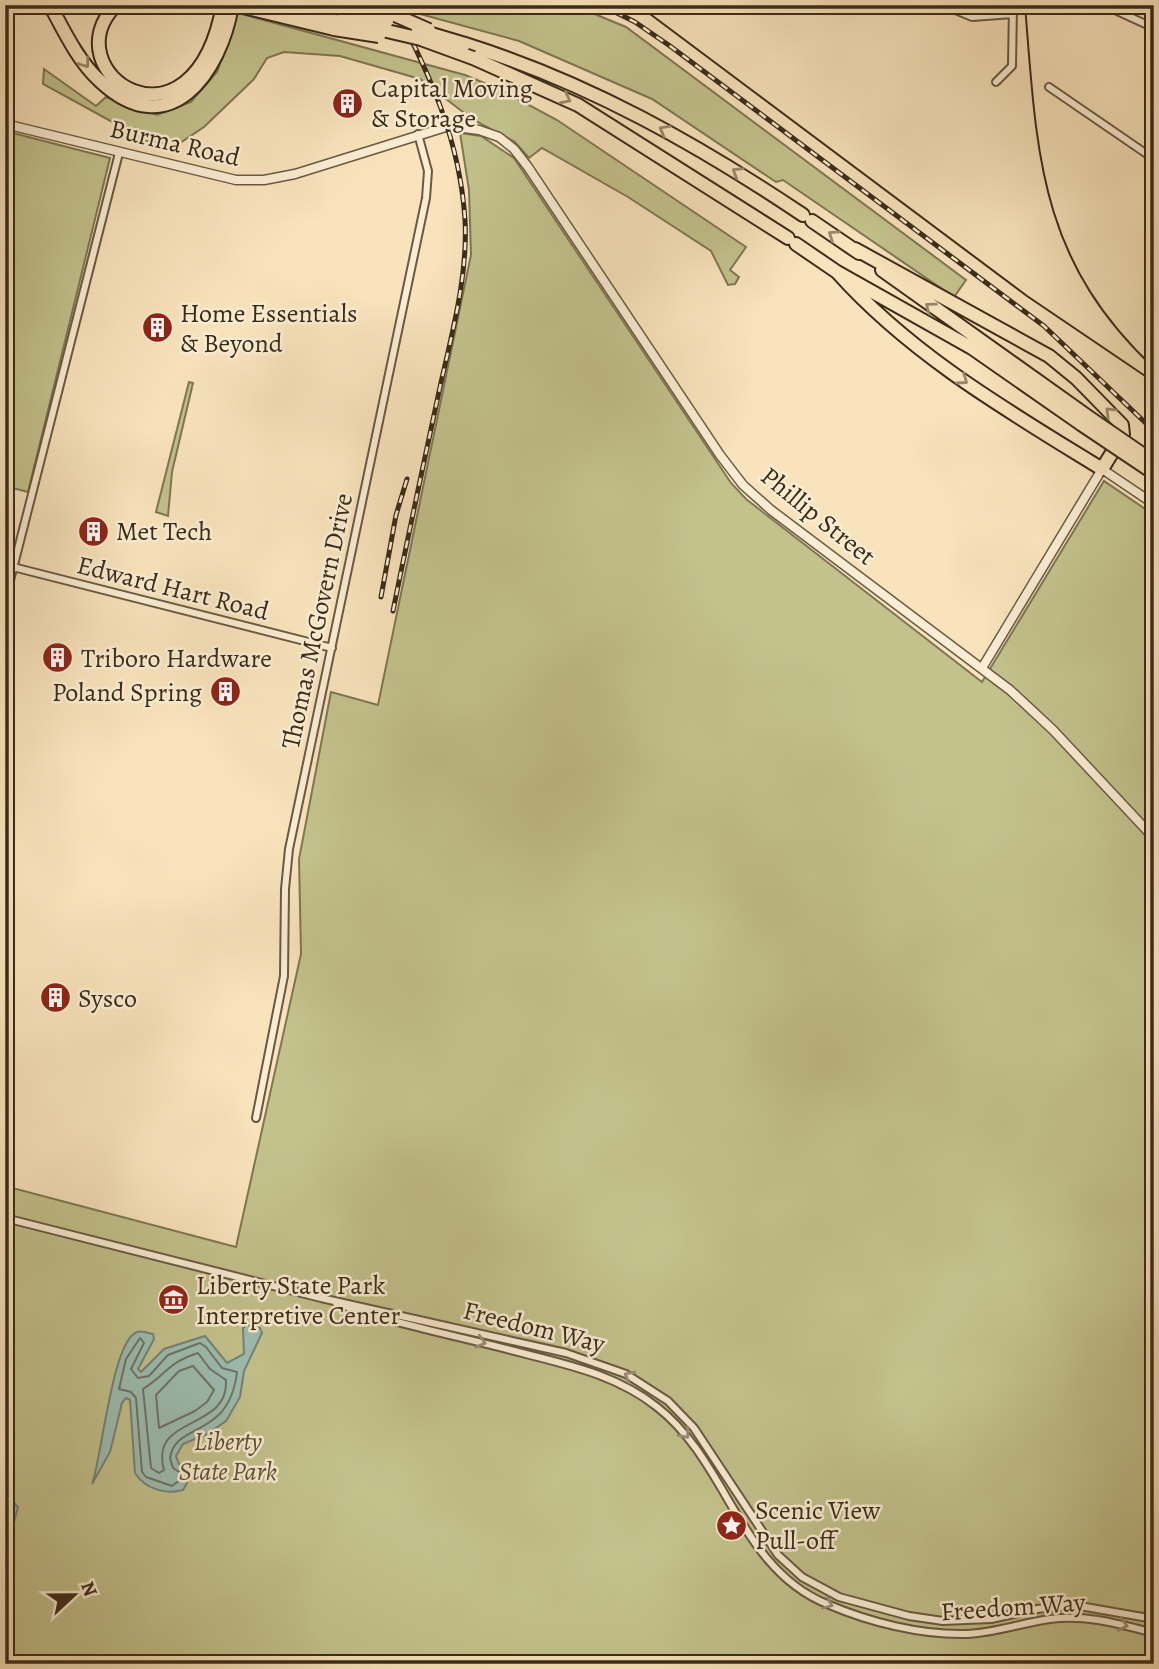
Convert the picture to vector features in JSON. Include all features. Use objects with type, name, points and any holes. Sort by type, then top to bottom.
[{"type":"highway","points":[[50,5],[96,78],[121,97],[152,106],[183,97],[207,75],[222,47],[234,5],[334,16],[421,39],[504,71],[592,113],[837,272],[959,340],[1154,461]]},
{"type":"highway","points":[[117,5],[105,21],[101,34],[103,62],[120,85],[139,94],[152,96],[172,92],[195,75],[213,44],[223,5]]},
{"type":"highway","points":[[284,5],[465,44]]},
{"type":"highway","points":[[372,5],[465,44],[549,74],[627,110],[716,159],[855,249],[1154,474]]},
{"type":"highway","points":[[837,272],[869,307],[915,346],[982,394],[1102,469],[1121,440],[1123,429],[1115,416],[1070,373],[1032,346],[855,249]]},
{"type":"street","points":[[943,5],[972,17],[1013,14]]},
{"type":"street","points":[[996,82],[1012,66],[1013,5]]},
{"type":"street","points":[[1104,5],[1154,27]]},
{"type":"street","points":[[1049,87],[1154,159]]},
{"type":"street","name":"Burma Road","points":[[5,124],[219,178],[254,181],[295,174],[418,134],[456,126]]},
{"type":"street","name":"Phillip Street","points":[[456,126],[499,137],[521,158],[720,455],[743,485],[771,510],[982,668],[1040,717],[1154,838]]},
{"type":"street","name":"Thomas McGovern Drive","points":[[256,1118],[284,976],[285,889],[289,849],[426,198],[428,171],[418,134]]},
{"type":"street","points":[[5,600],[119,153]]},
{"type":"street","points":[[982,668],[1102,469],[1154,504]]},
{"type":"street","name":"Edward Hart Road","points":[[5,565],[332,649]]},
{"type":"street","name":"Freedom Way","points":[[5,1218],[321,1297],[566,1353],[626,1374],[658,1393],[686,1419],[765,1538],[786,1563],[811,1583],[849,1600],[943,1621],[979,1620],[1074,1605],[1154,1619]]},
{"type":"street","name":"Freedom Way","points":[[321,1297],[587,1370],[618,1382],[648,1400],[675,1423],[695,1447],[750,1538],[776,1569],[806,1594],[846,1612],[944,1633],[985,1632],[1041,1620],[1074,1618],[1115,1623],[1154,1633]]},
{"type":"street","points":[[721,1489],[731,1483]]},
{"type":"green space","points":[[387,5],[573,5],[626,27],[966,280],[954,297],[783,180],[776,182],[652,99],[519,41]]},
{"type":"green space","points":[[238,13],[465,75],[501,90],[557,120],[746,247],[730,270],[739,277],[735,284],[728,285],[711,251],[628,197],[542,148],[529,158],[515,142],[472,119],[420,79],[340,56],[284,52],[267,58],[254,79],[204,127],[177,145],[124,138],[127,130],[43,84],[44,69],[96,106],[106,97],[157,115],[191,102],[217,72]]},
{"type":"green space","points":[[5,131],[110,158],[28,492],[5,486]]},
{"type":"green space","name":"Liberty State Park","points":[[460,133],[481,136],[514,158],[731,483],[746,499],[982,682],[1104,481],[1154,515],[1154,1664],[5,1662],[5,1186],[236,1247],[301,954],[299,859],[331,692],[378,705],[471,255],[469,190]]},
{"type":"green space","points":[[189,382],[193,383],[172,472],[168,516],[156,512]]},
{"type":"water","points":[[247,1325],[260,1328],[262,1333],[244,1371],[240,1397],[226,1421],[207,1434],[183,1444],[176,1456],[179,1464],[185,1465],[188,1472],[188,1481],[183,1490],[170,1492],[150,1487],[135,1473],[130,1400],[126,1398],[122,1403],[110,1452],[92,1484],[114,1377],[128,1340],[139,1331],[153,1334],[154,1339],[138,1369],[141,1372],[164,1349],[205,1336],[227,1363],[244,1354],[243,1328]]},
{"type":"water","points":[[5,1494],[18,1507],[5,1556]]},
{"type":"tram line","points":[[638,5],[1027,296],[1154,382]]},
{"type":"tram line","points":[[1025,5],[1041,156],[1050,201],[1065,244],[1087,286],[1116,327],[1154,368]]},
{"type":"railway","points":[[393,611],[458,304],[465,241],[462,191],[450,135],[420,57],[394,5]]},
{"type":"railway","points":[[601,5],[635,22],[670,46],[1044,326],[1154,431]]},
{"type":"railway","points":[[381,597],[396,515],[407,479]]},
{"type":"place","name":"Capital Moving & Storage","points":[[348,103]]},
{"type":"place","name":"Home Essentials & Beyond","points":[[157,328]]},
{"type":"place","name":"Met Tech","points":[[93,531]]},
{"type":"place","name":"Triboro Hardware","points":[[58,658]]},
{"type":"place","name":"Poland Spring","points":[[225,692]]},
{"type":"place","name":"Sysco","points":[[55,998]]},
{"type":"place","name":"Liberty State Park Interpretive Center","points":[[173,1300]]},
{"type":"place","name":"Scenic View Pull-off","points":[[732,1525]]}]
